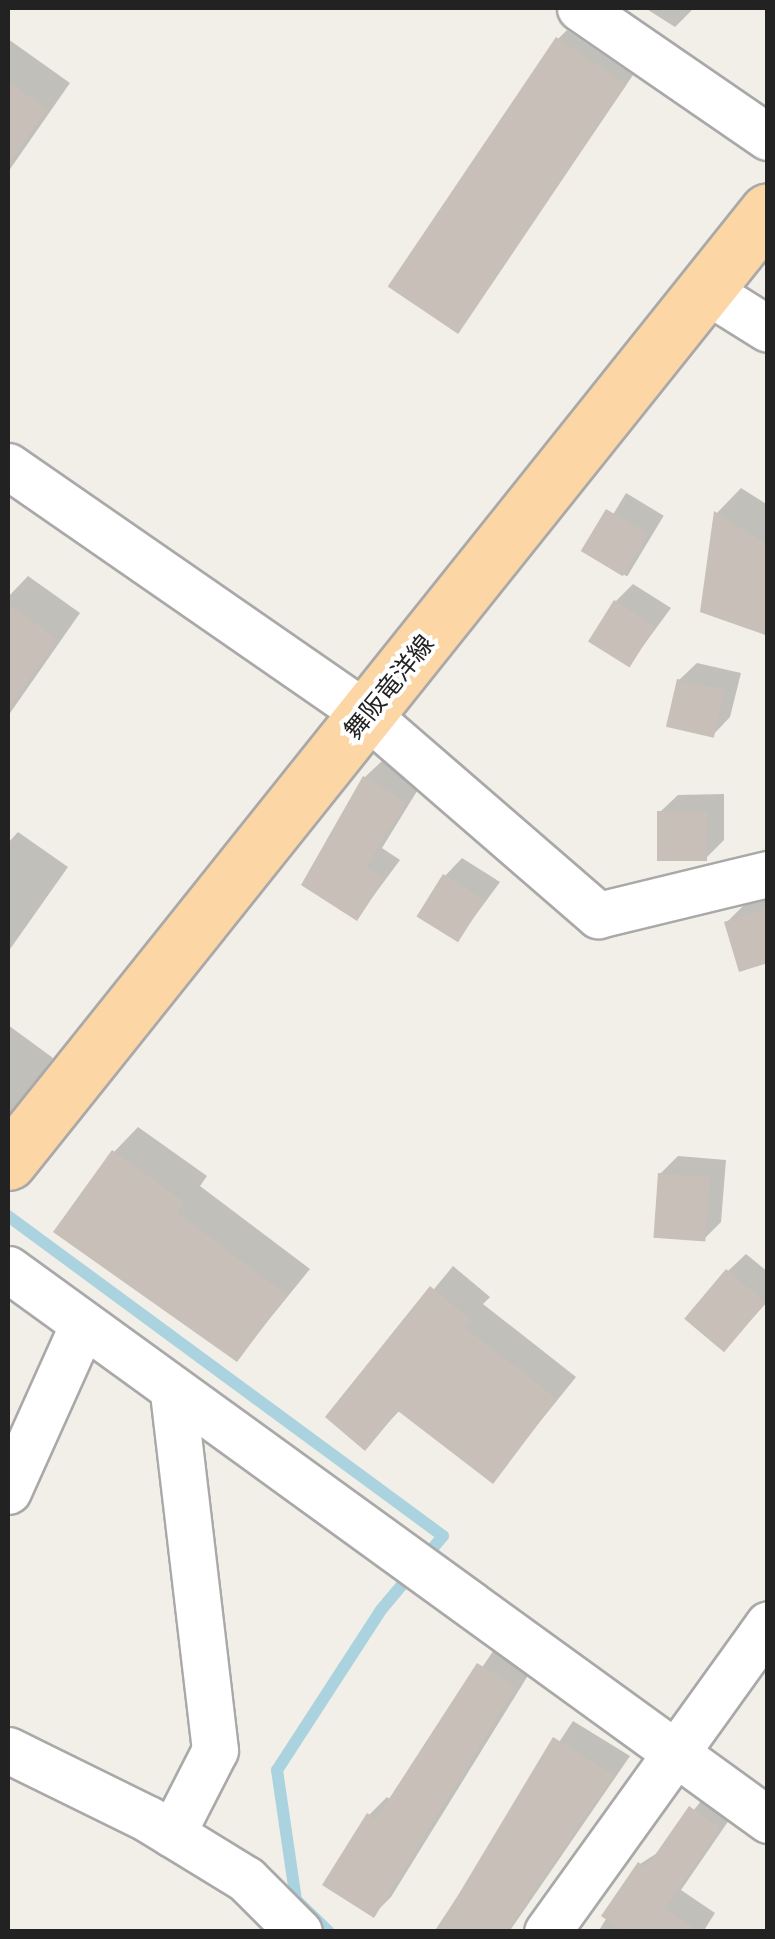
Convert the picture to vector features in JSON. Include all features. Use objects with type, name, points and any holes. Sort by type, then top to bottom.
[{"type":"main road","name":"舞阪竜洋線","points":[[8,1162],[768,210]]},
{"type":"street","points":[[580,8],[768,137]]},
{"type":"street","points":[[704,290],[768,330]]},
{"type":"street","points":[[8,466],[366,715],[598,915],[768,874]]},
{"type":"street","points":[[8,1269],[768,1820]]},
{"type":"street","points":[[8,1491],[83,1324]]},
{"type":"street","points":[[172,1834],[216,1750],[174,1391]]},
{"type":"street","points":[[547,1932],[768,1624]]},
{"type":"street","points":[[8,1750],[172,1834],[246,1879],[299,1932]]},
{"type":"building","points":[[556,37],[626,85],[458,334],[388,287]]},
{"type":"building","points":[[8,81],[47,109],[8,165]]},
{"type":"building","points":[[606,509],[648,534],[623,576],[581,551]]},
{"type":"building","points":[[714,511],[768,545],[768,636],[700,612]]},
{"type":"building","points":[[614,600],[656,626],[630,668],[588,642]]},
{"type":"building","points":[[8,604],[57,639],[8,710]]},
{"type":"building","points":[[677,679],[725,690],[714,738],[666,727]]},
{"type":"building","points":[[363,776],[406,802],[366,867],[385,878],[357,921],[301,885]]},
{"type":"building","points":[[657,811],[707,811],[707,861],[657,861]]},
{"type":"building","points":[[443,874],[485,900],[458,942],[417,916]]},
{"type":"building","points":[[768,908],[768,963],[739,972],[724,922]]},
{"type":"building","points":[[112,1150],[184,1202],[177,1212],[287,1295],[237,1362],[53,1232]]},
{"type":"building","points":[[658,1173],[710,1177],[705,1241],[653,1238]]},
{"type":"building","points":[[726,1269],[766,1302],[724,1352],[684,1319]]},
{"type":"building","points":[[430,1286],[470,1319],[464,1327],[557,1399],[493,1484],[398,1411],[365,1451],[325,1417]]},
{"type":"building","points":[[477,1663],[516,1687],[374,1918],[322,1885],[367,1813],[376,1819]]},
{"type":"building","points":[[553,1737],[614,1775],[506,1932],[436,1932]]},
{"type":"building","points":[[689,1806],[720,1828],[666,1908],[699,1932],[624,1932],[601,1916],[638,1862],[646,1868]]},
{"type":"waterway","points":[[8,1216],[443,1536],[381,1610],[277,1770],[296,1900],[329,1932]]}]
